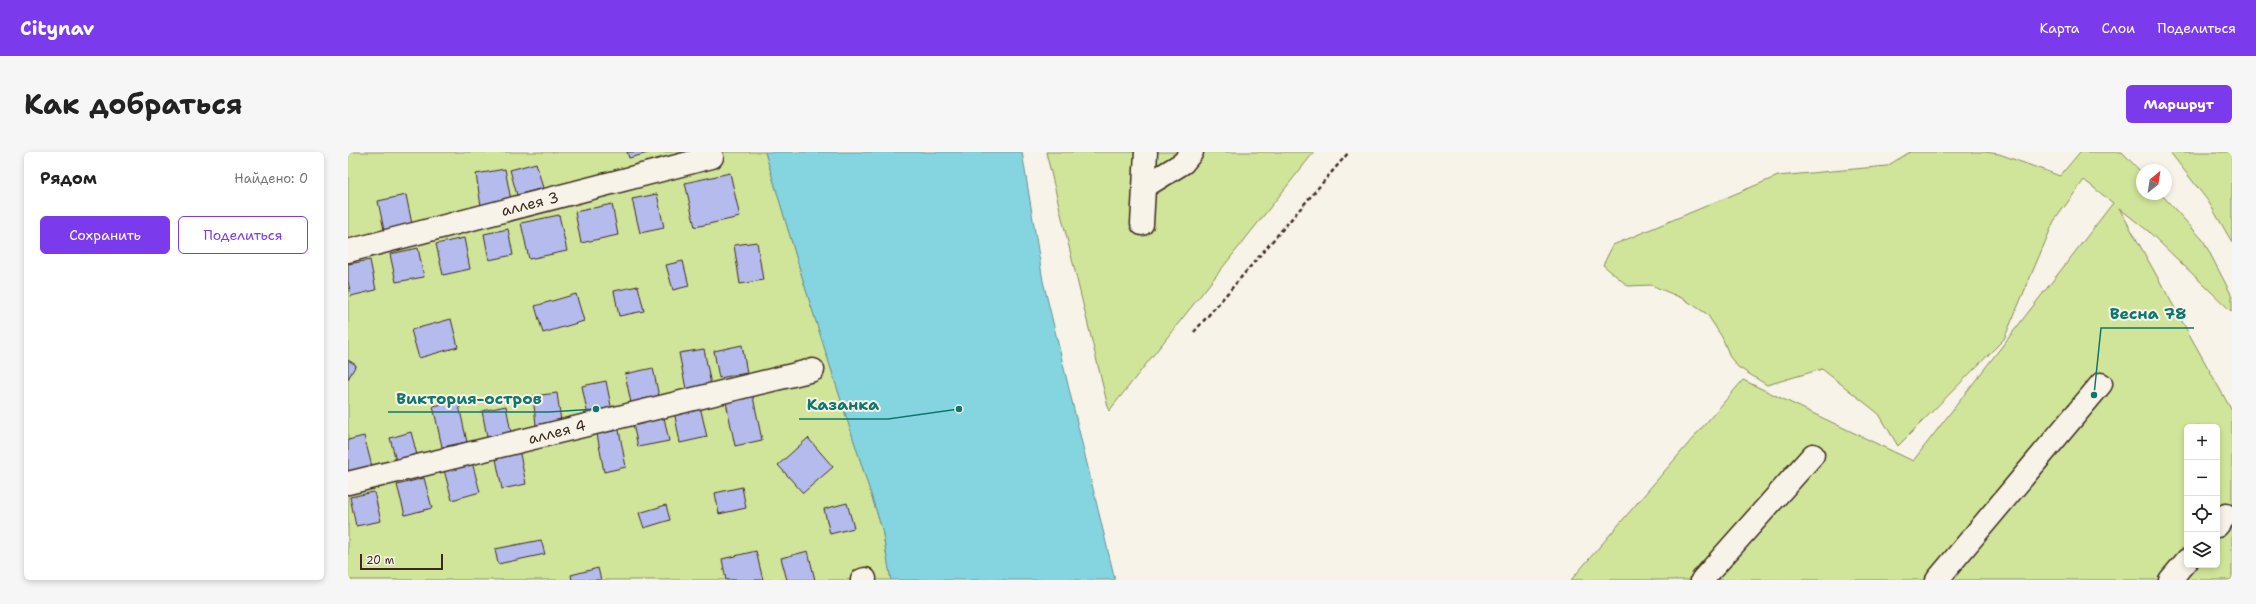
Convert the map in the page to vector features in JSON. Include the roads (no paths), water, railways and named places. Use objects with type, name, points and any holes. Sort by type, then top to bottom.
[{"type":"lane","points":[[1142,224],[1146,152]]},
{"type":"lane","points":[[1144,187],[1183,163],[1192,152]]},
{"type":"lane","name":"аллея 3","points":[[348,251],[712,157]]},
{"type":"lane","name":"аллея 4","points":[[348,483],[813,370]]},
{"type":"lane","points":[[1937,580],[2101,384]]},
{"type":"lane","points":[[1702,580],[1813,455]]},
{"type":"lane","points":[[2170,580],[2184,564]]},
{"type":"water","points":[[765,152],[1022,152],[1043,281],[1115,580],[891,580],[882,529],[806,290]]},
{"type":"place","name":"Весна 78","points":[[2094,395]]},
{"type":"place","name":"Виктория-остров","points":[[596,409]]},
{"type":"place","name":"Казанка","points":[[959,409]]}]
